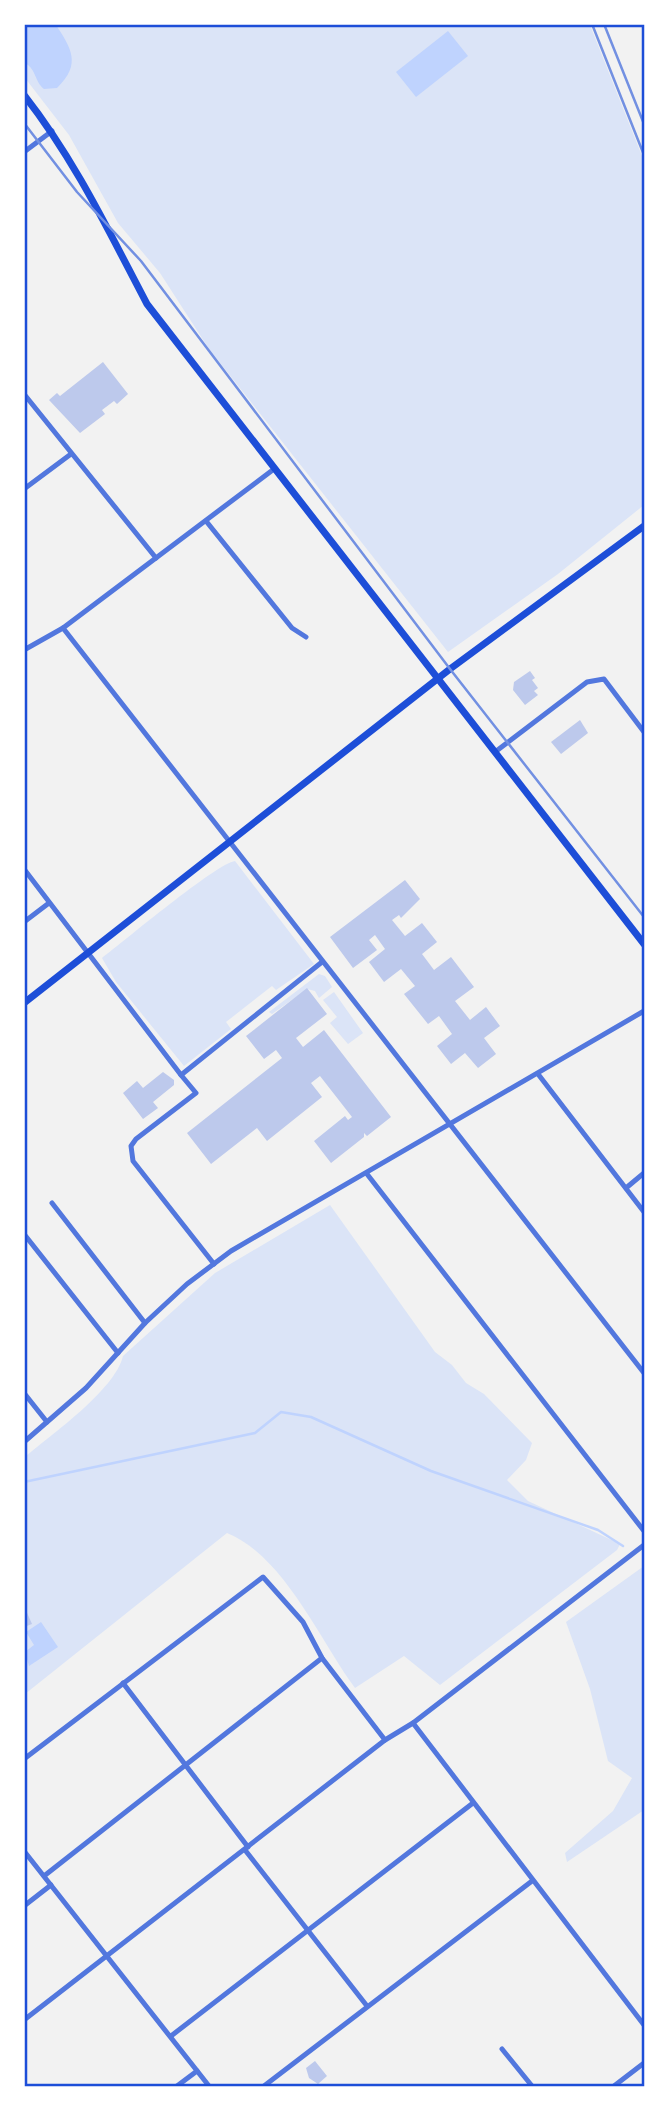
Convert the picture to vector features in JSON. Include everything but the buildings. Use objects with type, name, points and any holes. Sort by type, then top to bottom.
[{"type":"main road","points":[[24,95],[52,131],[88,188],[147,304],[436,680],[645,944]]},
{"type":"main road","points":[[24,1003],[436,680],[645,526]]},
{"type":"street","points":[[24,152],[52,131]]},
{"type":"street","points":[[24,394],[156,558]]},
{"type":"street","points":[[24,489],[71,454]]},
{"type":"street","points":[[24,650],[63,628],[274,469]]},
{"type":"street","points":[[206,521],[292,628],[306,637]]},
{"type":"street","points":[[63,628],[645,1373]]},
{"type":"street","points":[[495,752],[587,682],[604,679],[645,732]]},
{"type":"street","points":[[24,870],[86,954],[196,1093],[136,1139],[130,1153],[214,1264]]},
{"type":"street","points":[[24,922],[49,903]]},
{"type":"street","points":[[181,1075],[322,962]]},
{"type":"street","points":[[24,1441],[86,1388],[145,1322],[214,1264],[645,1011]]},
{"type":"street","points":[[538,1074],[645,1212]]},
{"type":"street","points":[[626,1188],[645,1173]]},
{"type":"street","points":[[367,1174],[645,1531]]},
{"type":"street","points":[[52,1203],[145,1322]]},
{"type":"street","points":[[24,1234],[118,1353]]},
{"type":"street","points":[[24,1393],[47,1422]]},
{"type":"street","points":[[24,2020],[385,1741],[413,1723],[645,1545]]},
{"type":"street","points":[[24,1759],[263,1577],[303,1622],[321,1658],[385,1741]]},
{"type":"street","points":[[44,1876],[321,1658]]},
{"type":"street","points":[[123,1683],[186,1763],[306,1930],[367,2006]]},
{"type":"street","points":[[413,1723],[645,2025]]},
{"type":"street","points":[[171,2036],[473,1803]]},
{"type":"street","points":[[24,1851],[209,2087]]},
{"type":"street","points":[[264,2087],[532,1881]]},
{"type":"street","points":[[24,1906],[51,1885]]},
{"type":"street","points":[[502,2049],[531,2087]]},
{"type":"street","points":[[614,2087],[645,2063]]},
{"type":"street","points":[[177,2087],[197,2071]]},
{"type":"shaded area","points":[[25,25],[590,25],[644,161],[644,505],[558,574],[448,652],[209,349],[160,273],[118,223],[69,135],[25,78]]},
{"type":"shaded area","points":[[235,861],[314,964],[276,990],[272,986],[226,1022],[231,1029],[184,1066],[116,982],[102,958],[191,888]]},
{"type":"shaded area","points":[[319,974],[325,976],[332,987],[319,998],[315,991],[307,989],[272,1014],[269,1012]]},
{"type":"shaded area","points":[[334,992],[363,1033],[348,1044],[330,1023],[337,1017],[323,1000]]},
{"type":"shaded area","points":[[330,1205],[435,1352],[452,1365],[466,1383],[484,1394],[532,1443],[526,1460],[507,1480],[528,1501],[620,1544],[617,1550],[440,1685],[404,1656],[355,1688],[283,1580],[266,1560],[247,1544],[227,1533],[25,1694],[25,1457],[96,1397],[118,1369],[123,1356],[215,1273]]},
{"type":"shaded area","points":[[644,1566],[644,1810],[567,1862],[565,1853],[613,1811],[632,1778],[608,1761],[590,1689],[566,1622]]},
{"type":"water","points":[[25,24],[56,25],[70,49],[72,64],[57,88],[44,89],[32,69],[25,63]]},
{"type":"water","points":[[448,31],[468,56],[416,97],[396,72]]},
{"type":"water","points":[[41,1622],[58,1647],[29,1666],[25,1652],[34,1645],[26,1632]]},
{"type":"waterway","points":[[24,1482],[255,1433],[281,1412],[311,1417],[431,1471],[598,1530],[623,1546]]},
{"type":"railway","points":[[592,24],[644,155]]},
{"type":"railway","points":[[604,24],[644,124]]},
{"type":"railway","points":[[24,123],[77,192],[141,261],[450,669],[644,917]]}]
